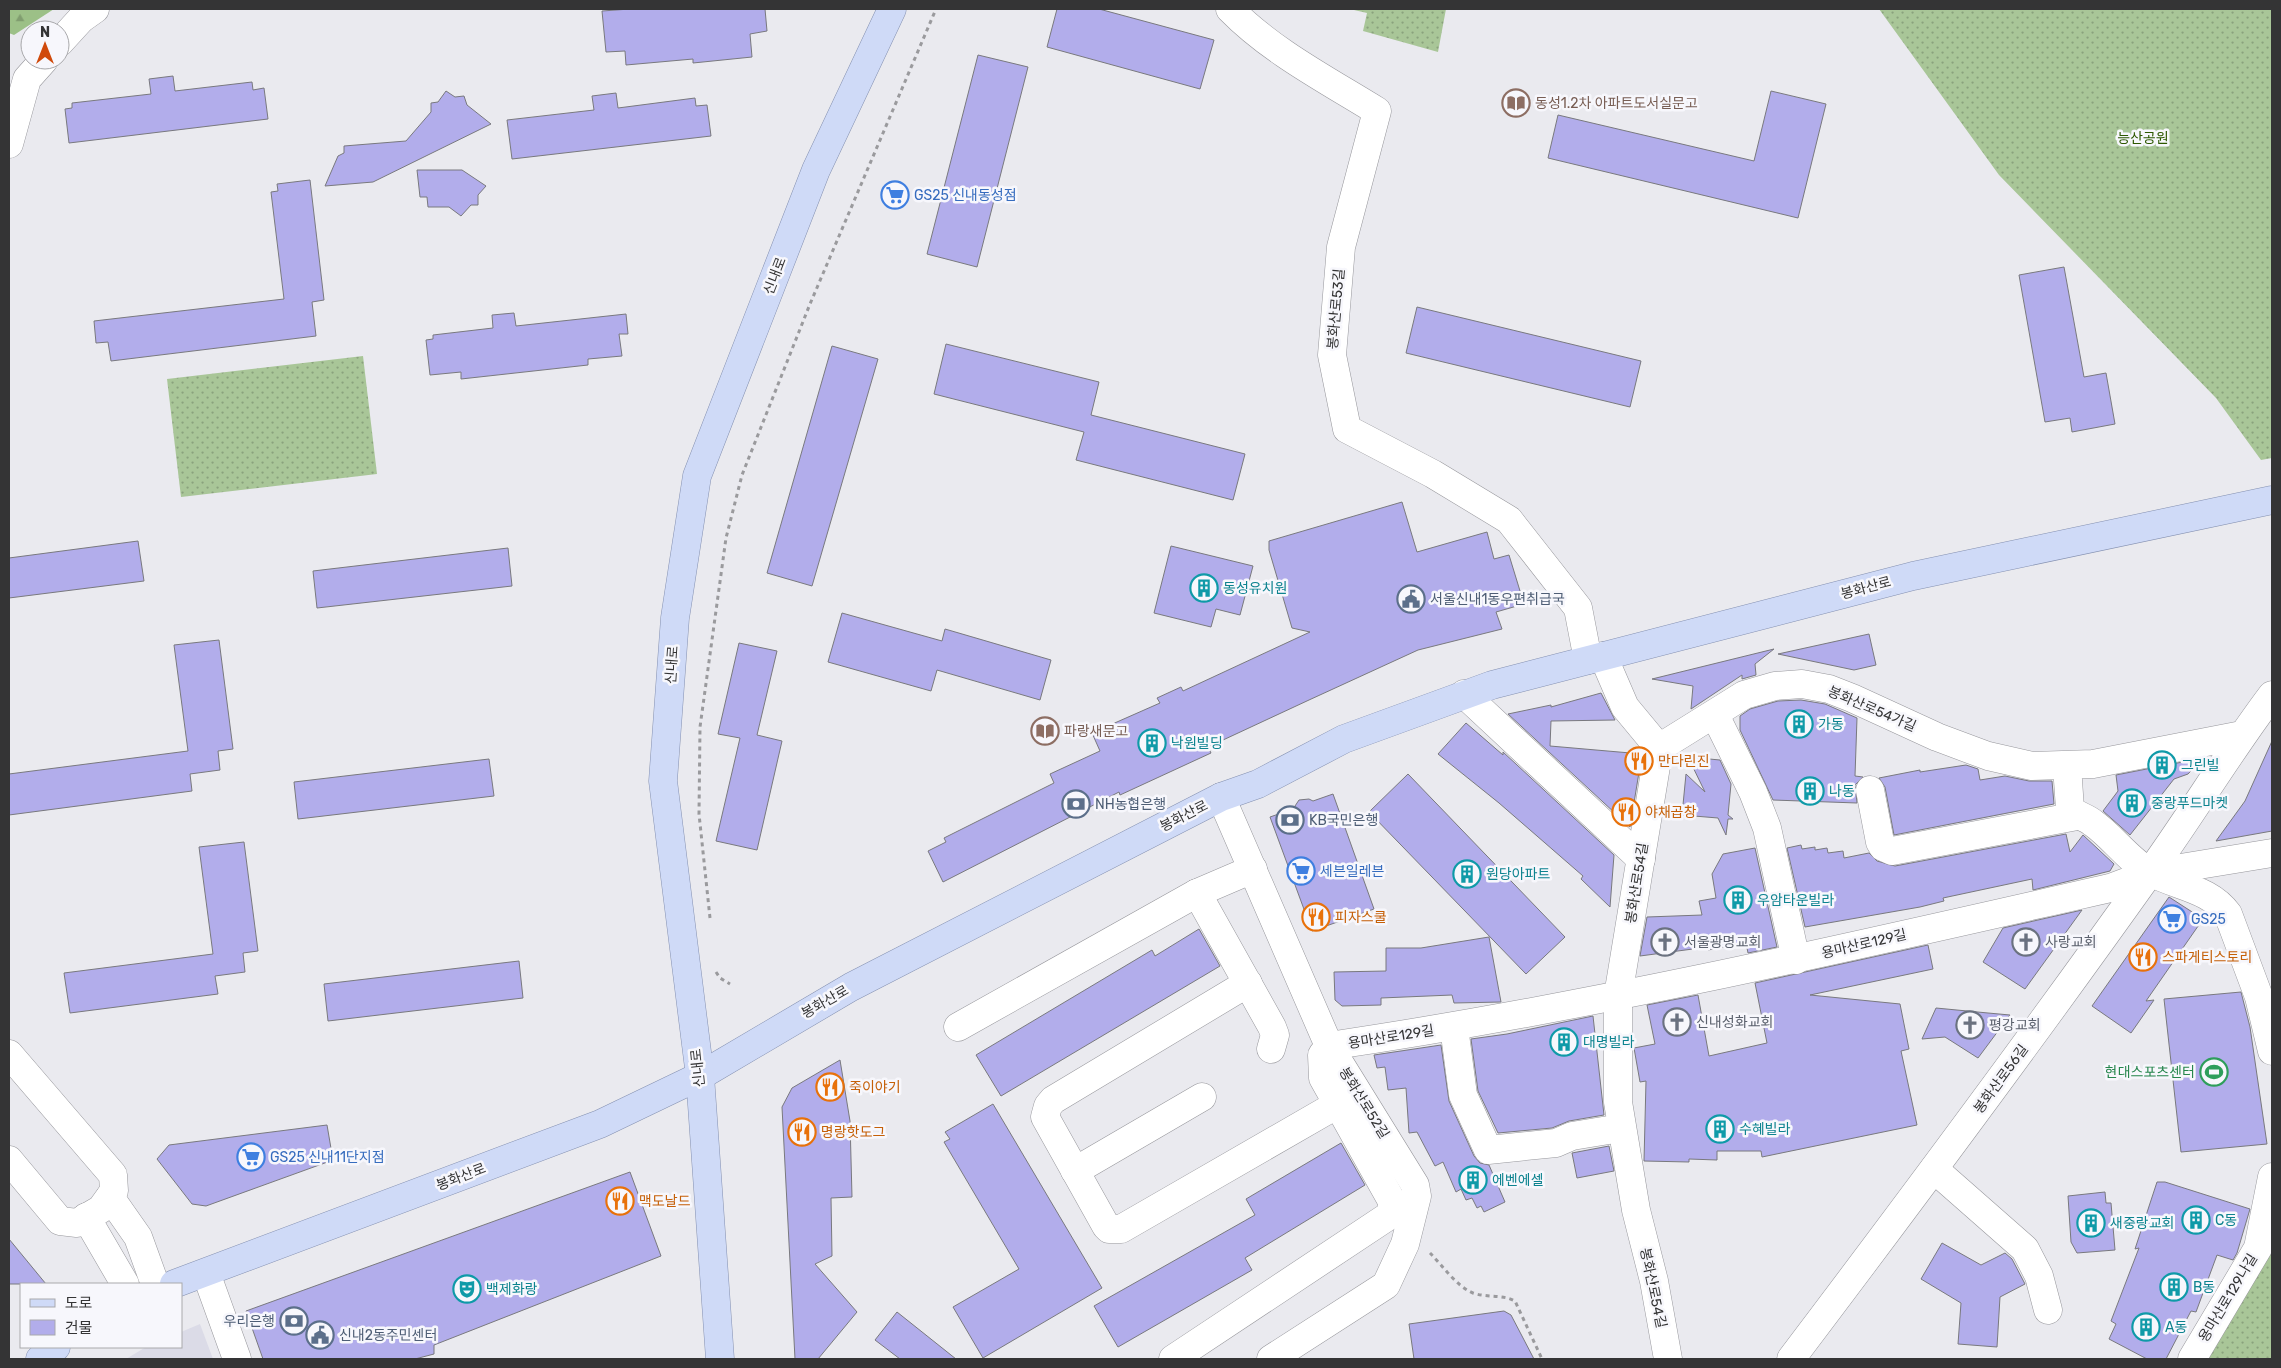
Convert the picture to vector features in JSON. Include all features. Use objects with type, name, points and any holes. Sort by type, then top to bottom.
[{"type":"main road","name":"신내로","points":[[720,1359],[700,1076],[663,781],[675,618],[698,476],[816,170],[892,9]]},
{"type":"main road","name":"봉화산로","points":[[177,1283],[600,1124],[700,1076],[851,987],[1221,797],[1258,784],[1344,739],[1464,694],[1492,685],[1913,576],[2272,500]]},
{"type":"main road","points":[[40,1359],[55,1348]]},
{"type":"street","points":[[70,31],[81,19],[95,9]]},
{"type":"street","name":"봉화산로53길","points":[[1230,9],[1246,25],[1302,65],[1377,111],[1341,247],[1332,354],[1347,429],[1433,474],[1509,520],[1578,608],[1595,658]]},
{"type":"street","points":[[9,144],[27,79],[35,70]]},
{"type":"street","points":[[1595,658],[1625,706],[1659,748]]},
{"type":"street","name":"봉화산로54가길","points":[[1659,748],[1715,715],[1744,695],[1775,686],[1802,684],[1829,689],[1937,737],[1988,756],[2032,766],[2093,764],[2242,735]]},
{"type":"street","points":[[1464,694],[1641,859]]},
{"type":"street","name":"봉화산로56길","points":[[1791,1359],[1934,1169],[2150,873],[2242,735],[2272,695]]},
{"type":"street","points":[[1715,715],[1754,792],[1767,828],[1796,960]]},
{"type":"street","name":"봉화산로54길","points":[[1659,748],[1618,996],[1618,1102],[1634,1201],[1654,1281],[1668,1359]]},
{"type":"street","points":[[2066,766],[2070,809],[2077,816],[2093,822],[2150,873],[2208,895],[2220,903],[2228,914],[2259,997],[2272,1051]]},
{"type":"street","points":[[1870,790],[1880,842],[1883,848],[1892,851],[2077,816]]},
{"type":"street","name":"봉화산로52길","points":[[1221,797],[1329,1046],[1415,1186],[1417,1196],[1405,1244],[1386,1285],[1271,1359]]},
{"type":"street","name":"용마산로129길","points":[[1329,1046],[1454,1027],[1796,960],[2110,888],[2150,873],[2272,853]]},
{"type":"street","points":[[958,1027],[1197,893],[1253,868]]},
{"type":"street","points":[[1197,893],[1272,1026],[1275,1035],[1271,1049]]},
{"type":"street","points":[[1248,983],[1053,1100],[1048,1106],[1045,1117],[1106,1226],[1110,1229],[1121,1229],[1338,1104]]},
{"type":"street","name":"용마산로129길","points":[[1454,1027],[1463,1095],[1488,1150],[1556,1142],[1572,1136],[1622,1128]]},
{"type":"street","points":[[1173,1359],[1390,1215],[1393,1203],[1321,1071],[1322,1054],[1329,1046]]},
{"type":"street","points":[[9,1054],[113,1175],[114,1191],[101,1209],[77,1223],[60,1221],[9,1160]]},
{"type":"street","points":[[1075,1171],[1202,1098]]},
{"type":"street","points":[[1934,1169],[2025,1249],[2039,1276],[2048,1310]]},
{"type":"street","name":"용마산로129나길","points":[[2192,1359],[2258,1248],[2272,1177]]},
{"type":"street","points":[[110,1197],[138,1237],[156,1283]]},
{"type":"street","points":[[86,1217],[124,1283]]},
{"type":"street","points":[[206,1273],[237,1359]]},
{"type":"path","points":[[710,920],[699,814],[700,727],[726,538],[742,475],[810,304],[936,9]]},
{"type":"path","points":[[715,968],[720,978],[730,984]]},
{"type":"path","points":[[1408,1231],[1463,1287],[1473,1293],[1506,1297],[1515,1301],[1542,1359]]},
{"type":"shaded area","points":[[200,1324],[213,1359],[126,1359],[144,1348],[182,1348],[182,1332]]},
{"type":"green space","points":[[9,9],[54,9],[37,20],[20,20],[20,31],[14,35],[9,33]]},
{"type":"green space","points":[[1446,9],[1438,52],[1363,31],[1367,13],[1354,10]]},
{"type":"green space","name":"능산공원","points":[[1879,9],[2272,9],[2272,458],[2261,460],[2216,398],[1999,175]]},
{"type":"green space","points":[[363,356],[377,474],[181,497],[167,379]]},
{"type":"green space","points":[[2272,1165],[2272,1359],[2192,1359],[2252,1251],[2264,1166]]},
{"type":"building","points":[[630,9],[765,9],[767,31],[750,34],[752,57],[693,63],[693,59],[626,65],[625,51],[606,52],[602,11]]},
{"type":"building","points":[[1057,9],[1099,9],[1214,40],[1200,89],[1047,47]]},
{"type":"building","points":[[978,55],[1028,67],[977,267],[927,254]]},
{"type":"building","points":[[173,76],[175,91],[252,82],[253,90],[264,88],[268,119],[69,143],[65,109],[72,108],[72,103],[151,94],[149,79]]},
{"type":"building","points":[[446,91],[455,97],[464,96],[467,105],[491,124],[373,182],[325,186],[338,156],[344,153],[344,146],[406,141],[431,112],[431,103],[438,102]]},
{"type":"building","points":[[1771,91],[1826,104],[1798,218],[1548,158],[1558,115],[1754,161]]},
{"type":"building","points":[[616,93],[618,108],[695,98],[696,106],[707,105],[711,136],[512,159],[507,120],[594,110],[592,96]]},
{"type":"building","points":[[417,170],[462,170],[486,186],[478,195],[478,205],[471,205],[461,216],[449,207],[428,207],[427,197],[420,197]]},
{"type":"building","points":[[310,180],[324,300],[312,302],[316,336],[111,361],[108,342],[96,343],[94,321],[284,299],[271,192],[278,191],[277,184]]},
{"type":"building","points":[[2064,267],[2084,377],[2106,373],[2115,424],[2072,432],[2070,418],[2045,422],[2019,275]]},
{"type":"building","points":[[1417,307],[1641,361],[1630,407],[1406,353]]},
{"type":"building","points":[[514,313],[516,326],[626,314],[628,334],[619,334],[622,356],[588,359],[588,365],[461,379],[461,372],[430,375],[426,340],[433,339],[433,335],[493,328],[492,315]]},
{"type":"building","points":[[946,344],[1099,382],[1091,415],[1245,454],[1233,500],[1076,460],[1084,432],[934,394]]},
{"type":"building","points":[[832,346],[878,359],[812,586],[767,573]]},
{"type":"building","points":[[1402,502],[1417,552],[1487,532],[1494,559],[1509,555],[1524,604],[1496,612],[1502,629],[1418,650],[1208,747],[1211,753],[1120,795],[1119,792],[943,882],[928,851],[946,842],[944,838],[1054,783],[1050,774],[1100,751],[1092,733],[1160,703],[1157,698],[1181,687],[1183,691],[1310,632],[1292,628],[1269,550],[1269,541]]},
{"type":"building","points":[[138,541],[144,581],[9,598],[9,558]]},
{"type":"building","name":"동성유치원","points":[[1171,546],[1253,566],[1240,615],[1216,609],[1211,627],[1154,613]]},
{"type":"building","points":[[508,548],[512,586],[317,608],[313,571]]},
{"type":"building","points":[[842,613],[942,641],[945,629],[1051,660],[1040,700],[937,670],[931,691],[828,662]]},
{"type":"building","points":[[1869,634],[1876,665],[1854,670],[1778,654]]},
{"type":"building","points":[[219,640],[233,749],[218,751],[220,770],[190,774],[192,791],[9,815],[9,774],[188,751],[174,645]]},
{"type":"building","points":[[739,643],[777,651],[757,735],[782,741],[757,850],[716,841],[740,738],[718,734]]},
{"type":"building","points":[[1774,649],[1755,664],[1756,675],[1742,679],[1742,675],[1691,709],[1693,686],[1652,679]]},
{"type":"building","points":[[1601,693],[1615,720],[1551,721],[1550,746],[1642,754],[1630,827],[1508,714],[1551,705],[1551,707]]},
{"type":"building","points":[[1801,700],[1825,704],[1857,718],[1855,776],[1863,777],[1855,785],[1857,803],[1773,800],[1740,730],[1740,716],[1750,709],[1778,701]]},
{"type":"building","points":[[1466,723],[1503,755],[1503,752],[1614,855],[1610,907],[1581,879],[1583,876],[1499,803],[1438,754]]},
{"type":"building","points":[[2272,741],[2272,831],[2216,841],[2245,801]]},
{"type":"building","points":[[1688,757],[1720,760],[1731,784],[1728,815],[1733,819],[1728,819],[1726,835],[1718,818],[1682,815],[1686,774],[1705,792]]},
{"type":"building","points":[[2203,758],[2188,774],[2174,779],[2130,835],[2103,811],[2118,791],[2116,775]]},
{"type":"building","points":[[489,759],[494,796],[298,819],[294,782]]},
{"type":"building","points":[[1966,765],[1978,769],[1980,780],[2005,776],[2029,781],[2052,781],[2054,804],[1894,835],[1885,787],[1879,778],[1920,770],[1920,772]]},
{"type":"building","name":"원당아파트","points":[[1408,774],[1565,937],[1526,974],[1369,812]]},
{"type":"building","points":[[1333,794],[1374,909],[1312,931],[1270,817],[1293,809],[1299,800],[1309,799],[1313,801]]},
{"type":"building","points":[[2066,834],[2070,852],[2083,835],[2114,864],[2110,871],[2033,890],[2032,879],[1943,898],[1944,901],[1920,907],[1805,927],[1787,848],[1801,845],[1802,849],[1815,847],[1815,850],[1827,848],[1828,853],[1843,851],[1844,858],[1869,853],[1877,861],[1895,866]]},
{"type":"building","points":[[244,842],[258,951],[243,953],[245,972],[215,976],[218,994],[70,1013],[64,973],[213,954],[199,847]]},
{"type":"building","name":"우암타운빌라","points":[[1755,848],[1777,947],[1748,953],[1746,943],[1708,950],[1708,947],[1640,956],[1647,917],[1702,915],[1699,901],[1716,898],[1712,874],[1723,854]]},
{"type":"building","points":[[2169,897],[2203,919],[2146,1001],[2154,1000],[2131,1033],[2092,1006]]},
{"type":"building","points":[[2082,910],[2025,989],[1983,962],[2003,928]]},
{"type":"building","points":[[1199,929],[1220,966],[1001,1096],[976,1055],[1152,950],[1155,956]]},
{"type":"building","points":[[1489,937],[1501,1002],[1454,1003],[1452,995],[1381,998],[1381,1005],[1342,1006],[1335,1000],[1334,972],[1386,971],[1386,948],[1421,948]]},
{"type":"building","points":[[1928,945],[1933,969],[1810,995],[1900,1004],[1909,1049],[1901,1051],[1917,1125],[1762,1157],[1761,1151],[1717,1151],[1717,1160],[1689,1159],[1689,1162],[1644,1161],[1646,1081],[1640,1082],[1634,1048],[1655,1044],[1647,1005],[1698,995],[1709,1056],[1767,1043],[1755,983]]},
{"type":"building","points":[[519,961],[523,998],[328,1021],[324,984]]},
{"type":"building","name":"현대스포츠센터","points":[[2241,992],[2250,1027],[2267,1144],[2181,1152],[2164,999]]},
{"type":"building","points":[[1936,1008],[2010,1015],[1978,1058],[1945,1037],[1922,1039]]},
{"type":"building","points":[[1593,1016],[1604,1115],[1569,1121],[1552,1128],[1498,1133],[1478,1091],[1471,1039],[1507,1034]]},
{"type":"building","points":[[1441,1045],[1449,1101],[1474,1156],[1480,1163],[1489,1165],[1505,1202],[1484,1212],[1481,1206],[1477,1208],[1472,1198],[1466,1200],[1461,1189],[1456,1192],[1443,1162],[1435,1166],[1417,1132],[1409,1133],[1406,1088],[1388,1090],[1385,1067],[1377,1068],[1374,1055]]},
{"type":"building","points":[[840,1060],[850,1121],[852,1197],[831,1198],[832,1256],[815,1264],[857,1312],[818,1359],[795,1359],[782,1107],[792,1088]]},
{"type":"building","points":[[993,1104],[1102,1288],[983,1358],[953,1307],[1019,1269],[944,1142],[950,1139],[945,1132]]},
{"type":"building","points":[[327,1125],[333,1160],[206,1206],[192,1204],[157,1159],[169,1145]]},
{"type":"building","points":[[1341,1143],[1365,1185],[1245,1258],[1252,1270],[1118,1347],[1094,1306],[1255,1215],[1246,1199]]},
{"type":"building","points":[[1609,1146],[1614,1171],[1577,1178],[1572,1153]]},
{"type":"building","points":[[630,1172],[661,1256],[434,1345],[434,1354],[415,1359],[263,1359],[246,1311]]},
{"type":"building","points":[[2157,1182],[2165,1182],[2250,1209],[2237,1253],[2233,1260],[2217,1255],[2196,1312],[2191,1311],[2166,1359],[2147,1359],[2109,1339],[2116,1324],[2111,1321],[2139,1248],[2135,1249]]},
{"type":"building","name":"새중랑교회","points":[[2105,1192],[2106,1203],[2111,1203],[2115,1250],[2077,1253],[2071,1242],[2068,1196]]},
{"type":"building","points":[[9,1239],[45,1283],[9,1284]]},
{"type":"building","points":[[1942,1243],[1981,1265],[2005,1253],[2012,1259],[2025,1284],[2000,1297],[1997,1347],[1958,1344],[1961,1303],[1921,1279]]},
{"type":"building","points":[[1504,1311],[1511,1315],[1534,1359],[1414,1359],[1409,1324]]},
{"type":"building","points":[[897,1312],[956,1359],[900,1359],[875,1340]]},
{"type":"place","name":"동성1.2차 아파트도서실문고","points":[[1516,103]]},
{"type":"place","name":"GS25 신내동성점","points":[[895,195]]},
{"type":"place","name":"동성유치원","points":[[1204,588]]},
{"type":"place","name":"서울신내1동우편취급국","points":[[1411,599]]},
{"type":"place","name":"가동","points":[[1799,724]]},
{"type":"place","name":"파랑새문고","points":[[1045,731]]},
{"type":"place","name":"낙원빌딩","points":[[1152,743]]},
{"type":"place","name":"만다린진","points":[[1639,761]]},
{"type":"place","name":"그린빌","points":[[2162,765]]},
{"type":"place","name":"나동","points":[[1810,791]]},
{"type":"place","name":"중랑푸드마켓","points":[[2132,803]]},
{"type":"place","name":"NH농협은행","points":[[1076,804]]},
{"type":"place","name":"야채곱창","points":[[1626,812]]},
{"type":"place","name":"KB국민은행","points":[[1290,820]]},
{"type":"place","name":"세븐일레븐","points":[[1301,871]]},
{"type":"place","name":"원당아파트","points":[[1467,874]]},
{"type":"place","name":"우암타운빌라","points":[[1738,900]]},
{"type":"place","name":"피자스쿨","points":[[1316,917]]},
{"type":"place","name":"GS25","points":[[2172,919]]},
{"type":"place","name":"서울광명교회","points":[[1665,942]]},
{"type":"place","name":"사랑교회","points":[[2026,942]]},
{"type":"place","name":"스파게티스토리","points":[[2143,957]]},
{"type":"place","name":"신내성화교회","points":[[1677,1022]]},
{"type":"place","name":"평강교회","points":[[1970,1025]]},
{"type":"place","name":"대명빌라","points":[[1564,1042]]},
{"type":"place","name":"현대스포츠센터","points":[[2214,1072]]},
{"type":"place","name":"죽이야기","points":[[830,1087]]},
{"type":"place","name":"수혜빌라","points":[[1720,1129]]},
{"type":"place","name":"명랑핫도그","points":[[802,1132]]},
{"type":"place","name":"GS25 신내11단지점","points":[[251,1157]]},
{"type":"place","name":"에벤에셀","points":[[1473,1180]]},
{"type":"place","name":"맥도날드","points":[[620,1201]]},
{"type":"place","name":"C동","points":[[2196,1220]]},
{"type":"place","name":"새중랑교회","points":[[2091,1223]]},
{"type":"place","name":"B동","points":[[2174,1287]]},
{"type":"place","name":"백제화랑","points":[[467,1289]]},
{"type":"place","name":"우리은행","points":[[294,1321]]},
{"type":"place","name":"A동","points":[[2146,1327]]},
{"type":"place","name":"신내2동주민센터","points":[[320,1335]]}]
